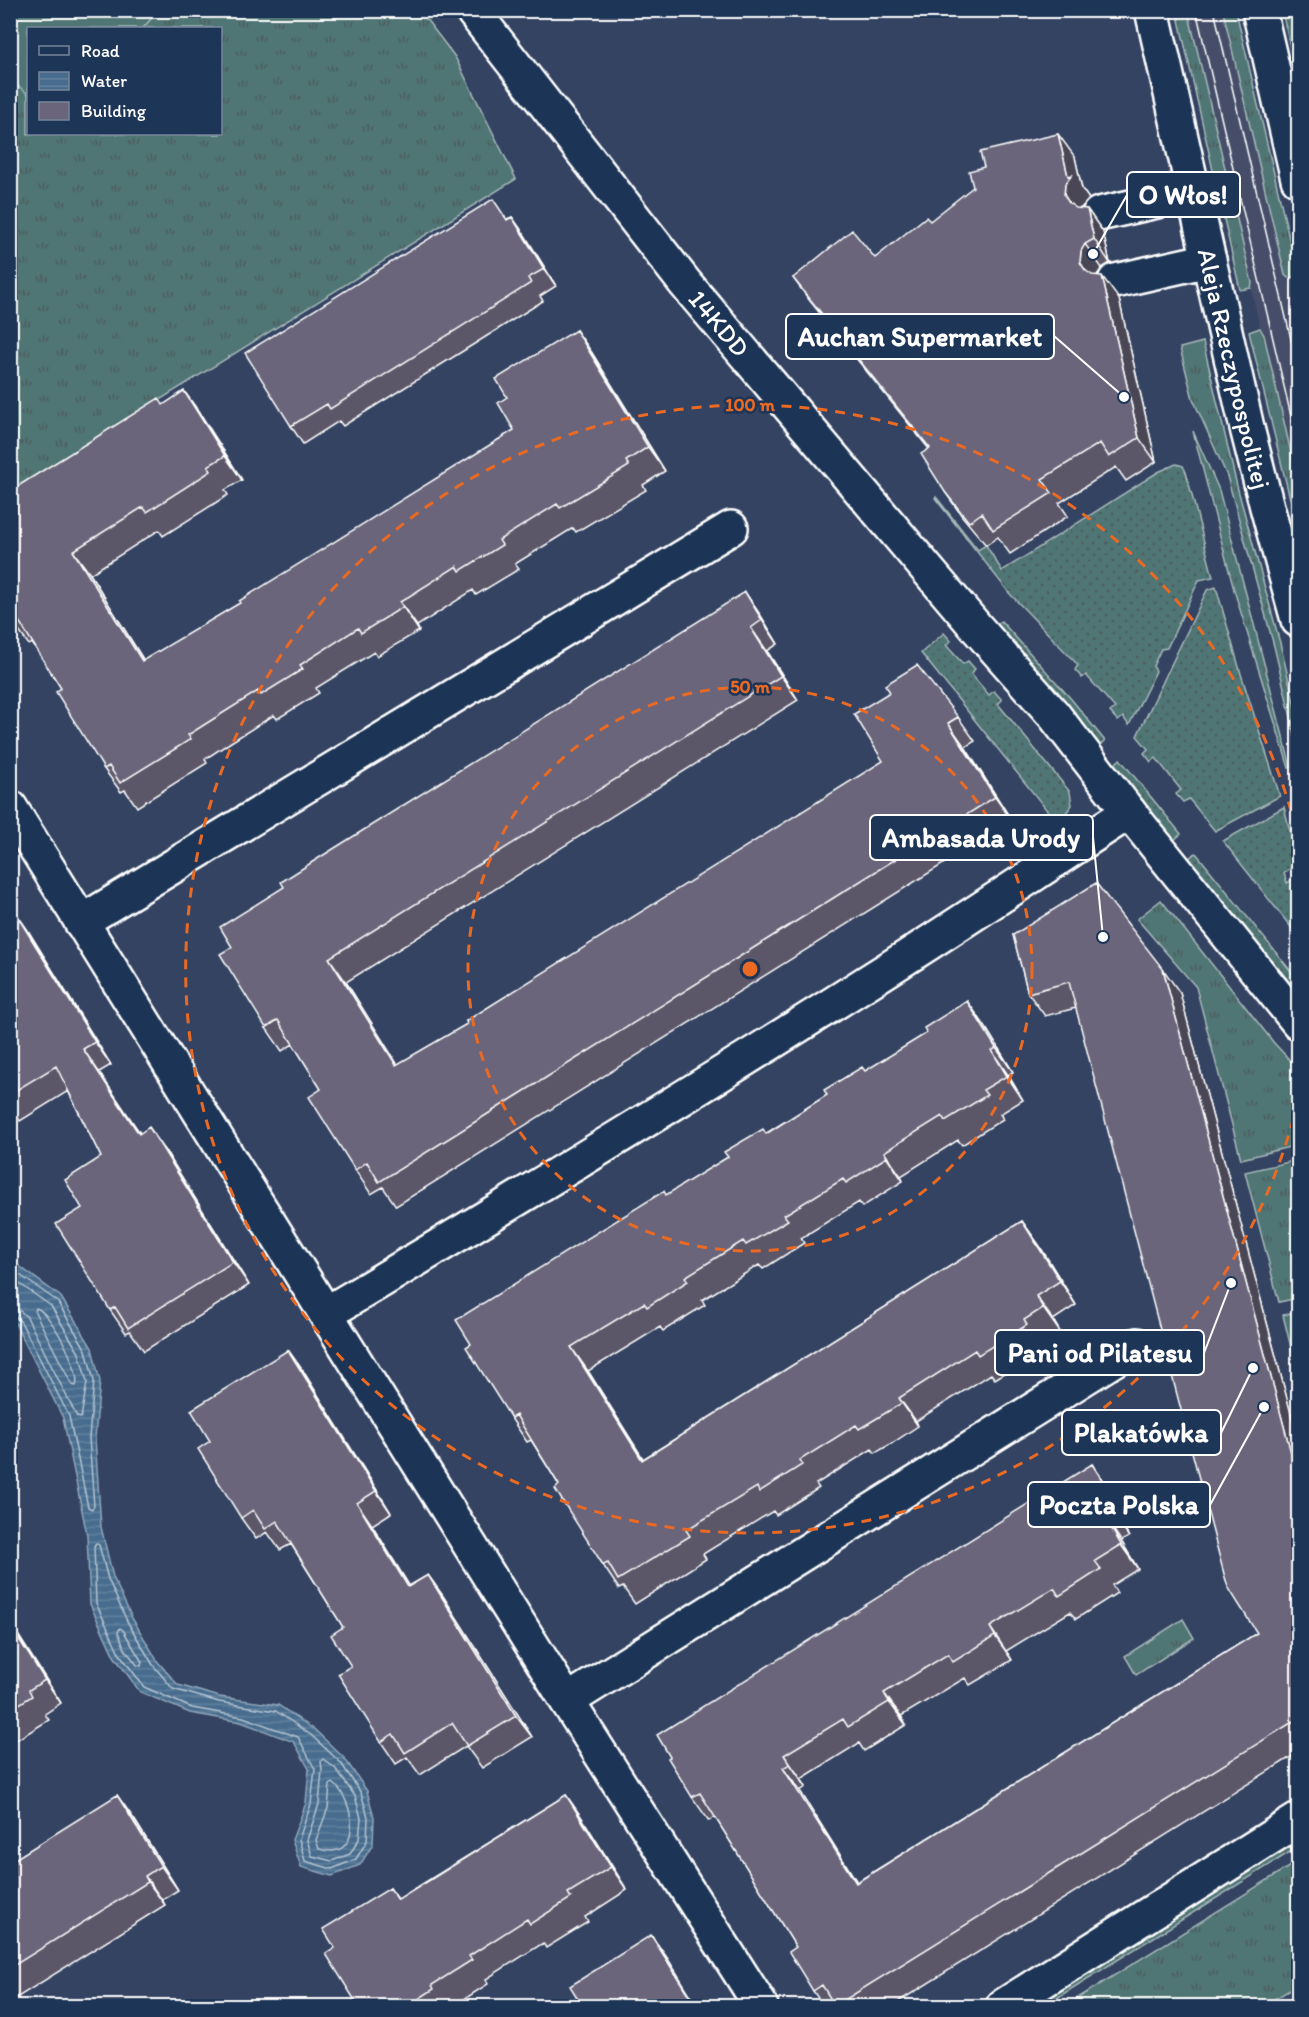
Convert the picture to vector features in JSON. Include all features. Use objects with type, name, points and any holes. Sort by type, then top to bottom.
[{"type":"street","name":"14KDD","points":[[472,10],[685,283],[976,627],[1054,715],[1129,812],[1299,1022]]},
{"type":"street","name":"Aleja Rzeczypospolitej","points":[[1152,10],[1267,507],[1299,620]]},
{"type":"street","points":[[1259,10],[1299,178]]},
{"type":"street","points":[[1099,214],[1193,193]]},
{"type":"street","points":[[1115,281],[1209,260]]},
{"type":"street","points":[[81,922],[731,528]]},
{"type":"street","points":[[10,807],[567,1701],[761,2007]]},
{"type":"street","points":[[327,1313],[505,1207],[817,1014],[1129,812]]},
{"type":"street","points":[[567,1701],[1137,1345]]},
{"type":"street","points":[[1003,2007],[1299,1820]]},
{"type":"shaded area","points":[[1188,11],[1223,11],[1285,275],[1288,278],[1298,323],[1298,483],[1264,335],[1260,328]]},
{"type":"green space","points":[[11,10],[158,11],[144,27],[27,27],[27,93],[11,80]]},
{"type":"green space","points":[[11,11],[420,11],[455,57],[516,179],[11,492]]},
{"type":"green space","points":[[1177,11],[1188,11],[1252,283],[1251,288],[1240,290]]},
{"type":"green space","points":[[1223,11],[1236,11],[1298,276],[1288,278],[1285,275]]},
{"type":"green space","points":[[1282,11],[1298,11],[1298,81]]},
{"type":"green space","points":[[1260,328],[1264,335],[1298,483],[1298,531],[1249,332]]},
{"type":"green space","points":[[1203,342],[1237,486],[1280,643],[1298,719],[1298,747],[1274,646],[1227,476],[1193,399],[1180,348]]},
{"type":"green space","points":[[1193,431],[1219,490],[1291,767],[1289,768],[1234,590]]},
{"type":"green space","points":[[1176,464],[1183,466],[1186,472],[1213,577],[1199,580],[1167,648],[1161,649],[1153,666],[1156,671],[1129,725],[1123,717],[1118,721],[1110,712],[1115,708],[1086,675],[1082,678],[1075,670],[1078,665],[1010,594],[935,498],[978,550],[986,545],[1002,571],[1158,472]]},
{"type":"green space","points":[[1216,587],[1280,796],[1215,831],[1189,799],[1183,802],[1176,794],[1181,790],[1156,758],[1151,762],[1144,753],[1148,749],[1137,736],[1207,590]]},
{"type":"green space","points":[[1001,621],[1072,700],[1105,741],[1099,747],[996,625]]},
{"type":"green space","points":[[944,633],[951,641],[946,645],[963,664],[968,661],[975,669],[971,674],[989,695],[994,691],[1002,700],[998,704],[1070,792],[1072,805],[1065,814],[1065,819],[1058,824],[921,653]]},
{"type":"green space","points":[[1120,759],[1181,834],[1174,840],[1114,765]]},
{"type":"green space","points":[[1284,807],[1298,863],[1284,873],[1287,883],[1298,876],[1298,936],[1223,841]]},
{"type":"green space","points":[[1196,853],[1298,980],[1298,995],[1189,858]]},
{"type":"green space","points":[[1161,900],[1274,1043],[1298,1069],[1298,1145],[1241,1159],[1196,987],[1137,919]]},
{"type":"green space","points":[[1298,1160],[1298,1298],[1279,1302],[1245,1172]]},
{"type":"green space","points":[[1298,1312],[1298,1376],[1283,1315]]},
{"type":"green space","points":[[1183,1619],[1194,1638],[1136,1675],[1125,1656]]},
{"type":"green space","points":[[1298,1839],[1298,1847],[1044,2006],[1029,2006]]},
{"type":"green space","points":[[1298,1861],[1298,1985],[1263,2006],[1065,2006]]},
{"type":"water","points":[[11,1260],[61,1297],[92,1348],[100,1381],[95,1438],[101,1527],[113,1577],[132,1618],[158,1662],[178,1685],[220,1697],[278,1705],[315,1730],[345,1759],[367,1791],[374,1817],[373,1844],[360,1865],[332,1876],[301,1867],[292,1840],[306,1803],[309,1769],[294,1742],[241,1722],[190,1713],[140,1692],[114,1656],[90,1604],[87,1535],[63,1418],[16,1325],[11,1320]]},
{"type":"building","points":[[1058,134],[1068,176],[1072,175],[1065,184],[1064,195],[1076,208],[1087,209],[1094,239],[1085,244],[1081,251],[1080,262],[1092,275],[1102,276],[1139,438],[1109,457],[1100,443],[1042,479],[1052,493],[993,530],[982,513],[969,522],[945,492],[921,454],[930,448],[793,278],[852,230],[875,258],[926,217],[930,221],[973,187],[969,171],[984,167],[980,152]]},
{"type":"building","points":[[493,199],[507,220],[512,217],[544,269],[528,278],[531,283],[330,409],[327,404],[291,426],[245,353]]},
{"type":"building","points":[[576,330],[648,447],[626,461],[629,466],[560,508],[557,504],[499,540],[502,545],[460,571],[457,566],[400,602],[403,607],[361,633],[358,628],[300,665],[303,669],[261,695],[258,691],[188,735],[191,739],[120,783],[109,766],[104,769],[56,692],[61,688],[17,618],[12,621],[10,619],[10,491],[159,398],[163,405],[184,391],[225,456],[208,466],[211,471],[147,512],[143,507],[73,551],[142,661],[240,603],[239,601],[514,430],[498,403],[507,397],[496,379]]},
{"type":"building","points":[[745,592],[762,620],[751,628],[781,676],[329,958],[396,1065],[467,1024],[466,1021],[883,761],[854,714],[890,692],[885,685],[917,665],[958,717],[948,723],[995,797],[379,1182],[367,1162],[355,1170],[309,1097],[321,1089],[278,1020],[266,1028],[220,954],[232,947],[220,927],[284,887],[281,882]]},
{"type":"building","points":[[1096,883],[1163,969],[1299,1483],[1299,1718],[835,2006],[822,1985],[813,1991],[789,1952],[796,1947],[700,1793],[692,1797],[657,1735],[1092,1464],[1108,1489],[1101,1494],[1112,1513],[1105,1517],[1121,1545],[1095,1561],[1101,1569],[1059,1596],[1054,1588],[990,1627],[995,1636],[953,1662],[948,1654],[884,1693],[889,1702],[848,1727],[843,1719],[784,1755],[790,1764],[783,1768],[856,1883],[1257,1633],[1228,1587],[1224,1574],[1069,982],[1028,993],[1013,935]]},
{"type":"building","points":[[11,906],[95,1042],[83,1049],[139,1134],[149,1127],[233,1262],[128,1328],[115,1307],[110,1310],[56,1224],[82,1208],[65,1180],[101,1157],[56,1066],[10,1094]]},
{"type":"building","points":[[967,1001],[996,1048],[992,1051],[1007,1076],[983,1090],[987,1095],[945,1121],[942,1116],[884,1152],[887,1157],[846,1183],[843,1179],[784,1215],[788,1220],[746,1245],[743,1241],[685,1277],[688,1281],[647,1307],[644,1303],[571,1347],[642,1460],[1022,1221],[1060,1281],[1036,1296],[1043,1308],[1024,1320],[1027,1325],[978,1355],[975,1350],[899,1398],[902,1403],[859,1429],[856,1425],[800,1460],[802,1465],[759,1492],[757,1487],[686,1530],[690,1536],[618,1580],[608,1563],[603,1565],[555,1489],[559,1485],[516,1415],[511,1418],[466,1347],[471,1344],[456,1320],[664,1191],[666,1195],[728,1157],[724,1152],[763,1129],[766,1134],[827,1095],[824,1090],[862,1067],[865,1071],[927,1033],[924,1028]]},
{"type":"building","points":[[288,1350],[376,1491],[357,1503],[408,1587],[428,1575],[516,1716],[467,1746],[452,1723],[405,1753],[393,1734],[381,1742],[338,1674],[351,1666],[331,1635],[343,1627],[277,1521],[265,1529],[253,1510],[241,1518],[198,1449],[210,1441],[191,1410]]},
{"type":"building","points":[[10,1625],[45,1680],[29,1690],[32,1696],[10,1710]]},
{"type":"building","points":[[117,1795],[161,1866],[145,1876],[148,1882],[10,1968],[10,1862]]},
{"type":"building","points":[[566,1795],[611,1867],[568,1893],[571,1898],[530,1924],[527,1919],[469,1956],[472,1960],[432,1985],[434,1989],[406,2007],[359,2007],[326,1954],[335,1948],[323,1929],[390,1888],[398,1900]]},
{"type":"building","points":[[651,1935],[696,2007],[583,2007],[570,1986]]},
{"type":"tram line","points":[[1196,10],[1298,446]]},
{"type":"tram line","points":[[1214,10],[1298,369]]},
{"type":"place","name":"O Włos!","points":[[1093,254]]},
{"type":"place","name":"Auchan Supermarket","points":[[1124,397]]},
{"type":"place","name":"Ambasada Urody","points":[[1103,937]]},
{"type":"place","name":"Pani od Pilatesu","points":[[1231,1283]]},
{"type":"place","name":"Plakatówka","points":[[1253,1368]]},
{"type":"place","name":"Poczta Polska","points":[[1264,1407]]}]
